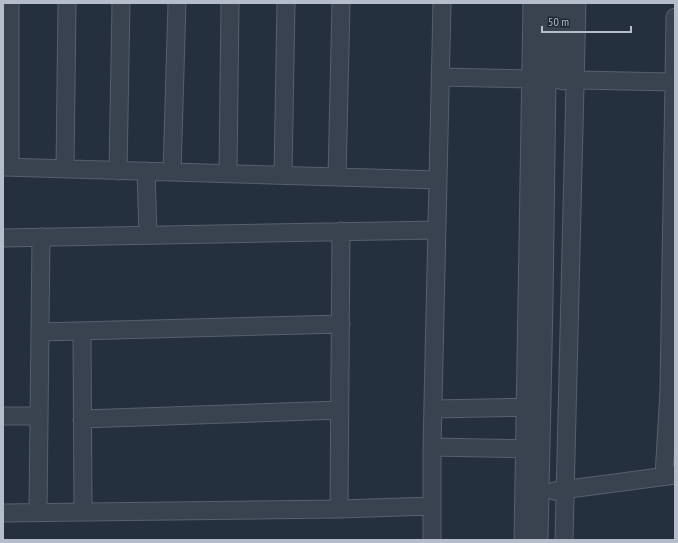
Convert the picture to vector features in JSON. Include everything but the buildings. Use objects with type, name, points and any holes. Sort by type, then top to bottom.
[{"type":"street","points":[[10,3],[6,167],[438,180]]},
{"type":"street","points":[[65,169],[67,3]]},
{"type":"street","points":[[118,170],[121,3]]},
{"type":"street","points":[[172,172],[176,3]]},
{"type":"street","points":[[228,174],[230,3]]},
{"type":"street","points":[[283,175],[286,3]]},
{"type":"street","points":[[338,177],[341,3]]},
{"type":"street","points":[[432,540],[432,447],[442,3]]},
{"type":"street","points":[[532,3],[554,79]]},
{"type":"street","points":[[548,3],[554,79],[560,490],[564,540]]},
{"type":"street","points":[[523,540],[524,449],[534,407],[554,79],[563,3]]},
{"type":"street","points":[[554,79],[577,3]]},
{"type":"street","points":[[560,490],[670,475],[672,390],[673,82],[675,17]]},
{"type":"street","points":[[440,77],[673,82]]},
{"type":"street","points":[[146,171],[148,235]]},
{"type":"street","points":[[3,238],[437,230]]},
{"type":"street","points":[[339,509],[341,231]]},
{"type":"street","points":[[38,512],[41,237]]},
{"type":"street","points":[[40,332],[340,324]]},
{"type":"street","points":[[82,331],[83,511]]},
{"type":"street","points":[[433,409],[534,407]]},
{"type":"street","points":[[534,407],[541,449],[539,540]]},
{"type":"street","points":[[82,419],[340,410]]},
{"type":"street","points":[[3,416],[38,416]]},
{"type":"street","points":[[432,447],[541,449]]},
{"type":"street","points":[[554,540],[560,490]]},
{"type":"street","points":[[3,512],[339,509],[432,506]]}]
